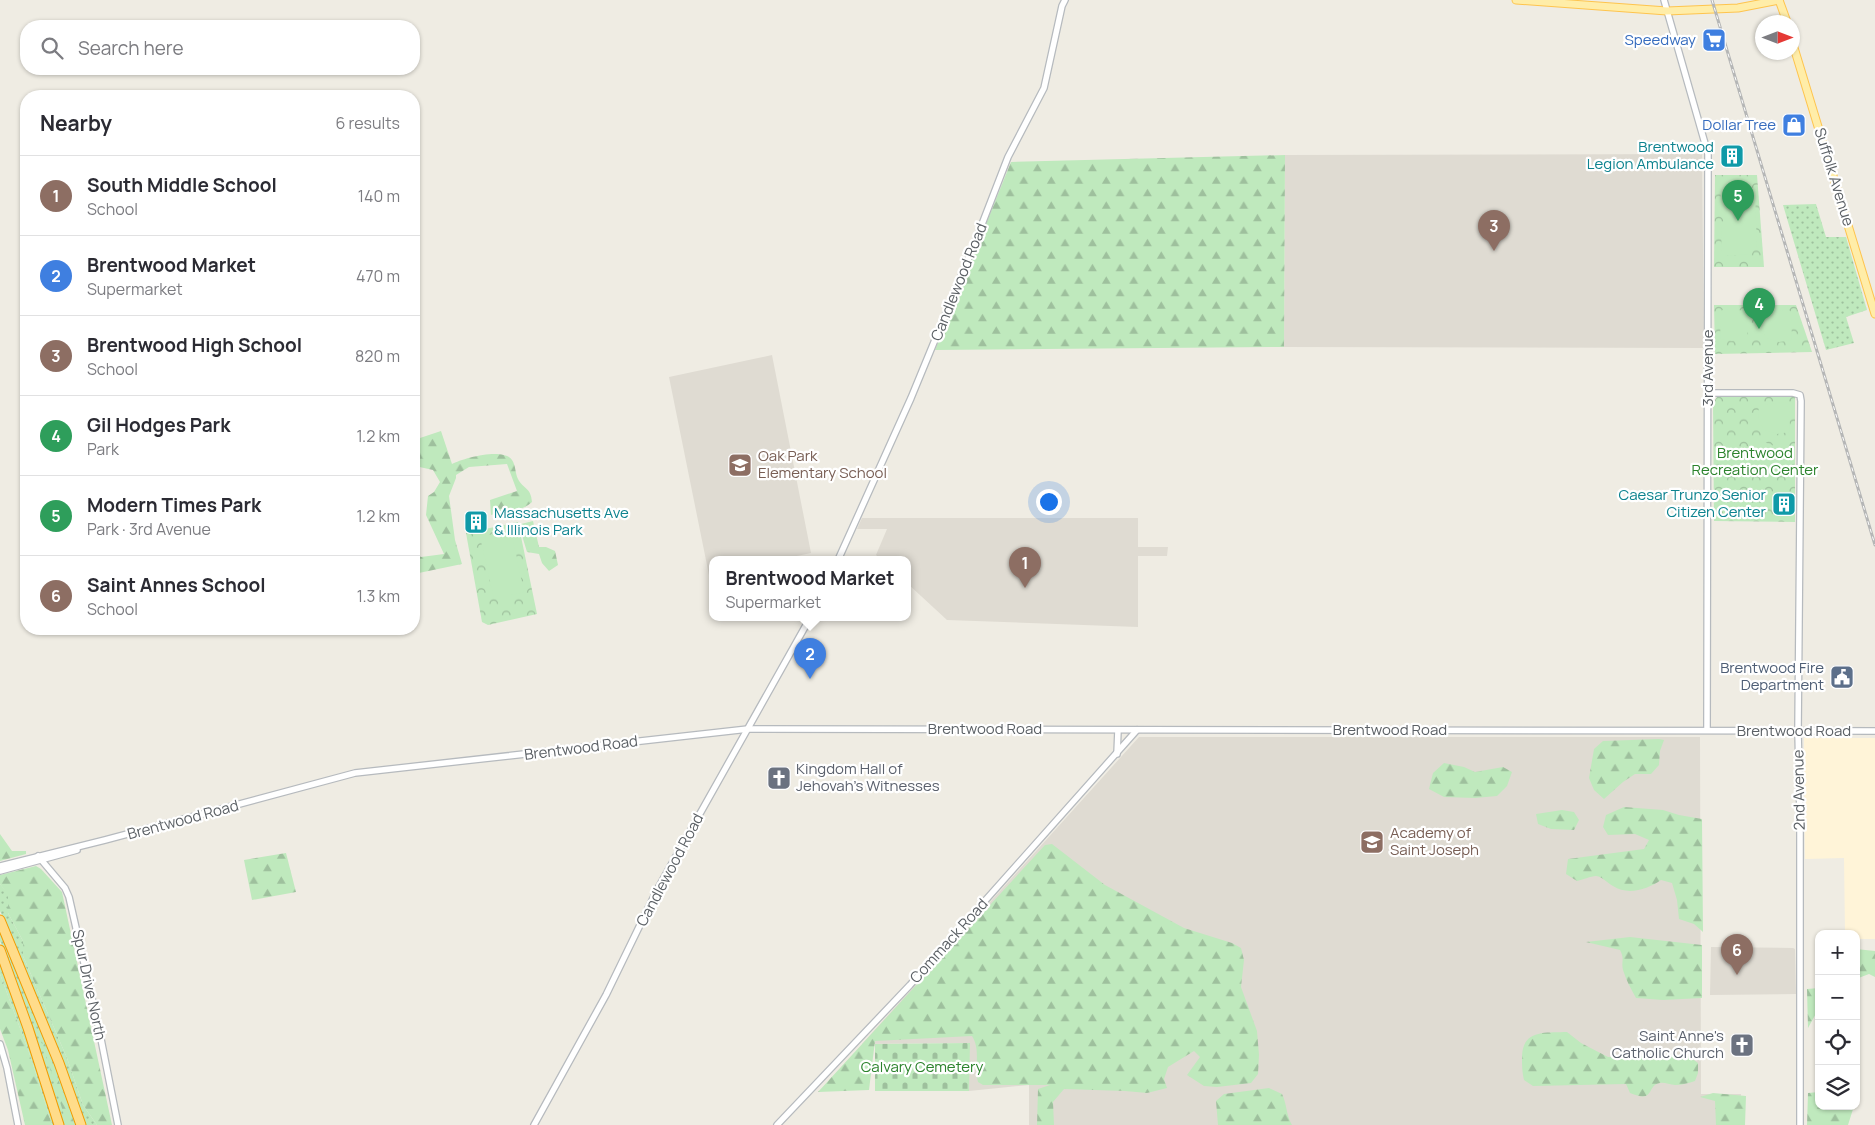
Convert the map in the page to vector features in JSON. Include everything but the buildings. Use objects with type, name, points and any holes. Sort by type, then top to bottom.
[{"type":"highway","points":[[0,920],[50,1041],[81,1125]]},
{"type":"highway","points":[[0,950],[28,1028],[59,1125]]},
{"type":"main road","points":[[1516,0],[1667,11],[1741,8],[1779,0],[1784,15]]},
{"type":"main road","name":"Suffolk Avenue","points":[[1798,60],[1875,314]]},
{"type":"street","name":"Candlewood Road","points":[[840,556],[911,398],[1008,157],[1044,88],[1062,6],[1065,0]]},
{"type":"street","name":"3rd Avenue","points":[[1664,0],[1708,154],[1707,730]]},
{"type":"street","name":"2nd Avenue","points":[[1708,393],[1784,393],[1800,395],[1802,401],[1798,731],[1800,817],[1800,1125]]},
{"type":"street","name":"Candlewood Road","points":[[534,1125],[606,995],[657,890],[808,621]]},
{"type":"street","name":"Brentwood Road","points":[[0,871],[105,840],[355,774],[748,728],[1875,731]]},
{"type":"street","points":[[1117,754],[1118,730]]},
{"type":"street","name":"Commack Road","points":[[777,1125],[910,985],[1137,730]]},
{"type":"street","name":"Brentwood Road","points":[[0,866],[40,858]]},
{"type":"street","name":"Spur Drive North","points":[[40,858],[69,897],[99,1029],[118,1125]]},
{"type":"street","points":[[0,1044],[7,1068],[18,1125]]},
{"type":"shaded area","points":[[1702,154],[1704,348],[1284,347],[1285,155]]},
{"type":"shaded area","name":"Oak Park Elementary School","points":[[772,355],[811,553],[797,556],[709,556],[709,575],[669,377]]},
{"type":"shaded area","points":[[862,518],[1138,518],[1138,547],[1168,547],[1167,556],[1138,556],[1138,627],[947,620],[911,587],[911,556],[876,555],[887,529],[857,529]]},
{"type":"shaded area","name":"Academy of Saint Joseph","points":[[1139,737],[1700,737],[1701,1094],[1741,1094],[1740,1125],[1029,1125],[1029,1085],[969,1091],[969,1043],[862,1044]]},
{"type":"shaded area","points":[[1804,738],[1875,738],[1875,939],[1860,939],[1860,930],[1845,930],[1844,858],[1805,859]]},
{"type":"shaded area","points":[[1711,947],[1795,949],[1796,994],[1710,995]]},
{"type":"green space","points":[[1285,155],[1284,347],[935,350],[1011,162]]},
{"type":"green space","points":[[1715,175],[1757,175],[1764,267],[1714,267]]},
{"type":"green space","points":[[1722,184],[1750,185],[1751,191],[1755,191],[1757,249],[1753,250],[1752,254],[1724,256],[1721,253],[1722,225],[1725,225],[1725,215],[1722,215],[1720,187]]},
{"type":"green space","points":[[1816,204],[1826,237],[1846,237],[1867,310],[1846,317],[1854,343],[1826,350],[1783,205]]},
{"type":"green space","points":[[1714,305],[1796,305],[1812,352],[1715,354]]},
{"type":"green space","points":[[1724,309],[1751,311],[1751,324],[1746,337],[1732,341],[1720,339],[1721,311]]},
{"type":"green space","points":[[1789,310],[1791,312],[1792,340],[1779,342],[1766,338],[1760,325],[1761,313]]},
{"type":"green space","name":"Brentwood Recreation Center","points":[[1717,397],[1795,397],[1795,522],[1714,521],[1713,403]]},
{"type":"green space","points":[[1787,402],[1789,404],[1790,432],[1777,434],[1764,430],[1758,417],[1759,405]]},
{"type":"green space","points":[[441,431],[452,464],[483,455],[501,454],[508,456],[513,462],[518,479],[530,493],[532,502],[523,508],[491,515],[490,500],[517,491],[507,464],[469,467],[456,475],[449,496],[455,540],[462,564],[420,573],[420,556],[444,554],[426,515],[428,496],[434,492],[440,482],[433,470],[420,467],[420,438]]},
{"type":"green space","points":[[1764,442],[1777,447],[1782,460],[1781,471],[1753,474],[1751,471],[1751,443]]},
{"type":"green space","points":[[533,521],[539,547],[546,547],[555,551],[558,565],[549,571],[542,563],[539,554],[527,552],[520,529],[521,524]]},
{"type":"green space","points":[[518,522],[537,614],[488,625],[482,622],[466,533]]},
{"type":"green space","points":[[511,530],[524,592],[494,599],[480,537]]},
{"type":"green space","points":[[1664,740],[1660,751],[1659,765],[1651,774],[1635,774],[1604,799],[1594,790],[1589,778],[1594,749],[1603,741]]},
{"type":"green space","points":[[1444,763],[1464,767],[1475,772],[1503,767],[1512,772],[1507,786],[1497,796],[1475,798],[1444,797],[1429,789],[1433,773]]},
{"type":"green space","points":[[1624,807],[1663,810],[1702,819],[1703,932],[1694,924],[1679,919],[1677,900],[1672,883],[1661,880],[1638,890],[1625,891],[1596,876],[1577,881],[1566,874],[1568,859],[1644,849],[1649,840],[1635,834],[1608,835],[1603,827],[1606,815]]},
{"type":"green space","points":[[1562,810],[1574,812],[1579,820],[1574,830],[1551,829],[1538,824],[1536,814]]},
{"type":"green space","points":[[0,834],[12,851],[26,851],[26,854],[0,861]]},
{"type":"green space","points":[[1052,844],[1105,885],[1184,928],[1232,943],[1241,948],[1244,960],[1241,987],[1257,1031],[1259,1055],[1258,1074],[1251,1083],[1217,1087],[1204,1086],[1187,1075],[1200,1057],[1194,1051],[1168,1067],[1164,1079],[1167,1088],[1147,1093],[1064,1089],[1053,1102],[1054,1125],[1037,1125],[1038,1089],[1050,1085],[983,1085],[978,1082],[977,1053],[972,1036],[875,1041],[869,1090],[818,1092],[1045,845]]},
{"type":"green space","points":[[286,853],[296,892],[252,900],[244,860]]},
{"type":"green space","points":[[36,866],[62,892],[112,1125],[97,1125],[83,1105],[67,1058],[23,956],[23,941],[8,913],[8,895],[0,884],[0,875]]},
{"type":"green space","points":[[0,884],[9,895],[8,913],[23,941],[23,956],[67,1058],[83,1105],[97,1125],[85,1125],[42,1010],[0,911]]},
{"type":"green space","points":[[0,929],[36,1014],[77,1125],[62,1125],[29,1018],[0,941]]},
{"type":"green space","points":[[1630,937],[1702,945],[1702,998],[1663,1000],[1636,998],[1624,974],[1620,950],[1586,942]]},
{"type":"green space","points":[[1860,949],[1875,951],[1875,977],[1869,974],[1860,977]]},
{"type":"green space","points":[[0,961],[29,1042],[55,1125],[52,1125],[31,1058],[0,974]]},
{"type":"green space","points":[[0,974],[31,1058],[52,1125],[25,1125],[8,1050],[0,1029]]},
{"type":"green space","points":[[1815,988],[1815,1015],[1808,1028],[1807,989]]},
{"type":"green space","points":[[1567,1032],[1581,1043],[1608,1057],[1687,1055],[1698,1063],[1698,1073],[1695,1081],[1688,1083],[1680,1085],[1656,1084],[1650,1093],[1644,1096],[1630,1093],[1626,1084],[1533,1086],[1524,1080],[1522,1056],[1526,1041],[1537,1034]]},
{"type":"green space","points":[[40,1035],[46,1046],[75,1125],[67,1125]]},
{"type":"green space","name":"Calvary Cemetery","points":[[970,1043],[969,1091],[875,1091],[875,1044]]},
{"type":"green space","points":[[1269,1088],[1282,1094],[1292,1125],[1218,1125],[1216,1101],[1224,1094]]},
{"type":"green space","points":[[1815,1092],[1815,1110],[1853,1110],[1848,1125],[1807,1125],[1808,1093]]},
{"type":"green space","points":[[1713,1093],[1746,1096],[1745,1125],[1716,1125],[1715,1101],[1700,1097]]},
{"type":"railway","points":[[1712,0],[1875,545]]},
{"type":"place","name":"Speedway","points":[[1714,40]]},
{"type":"place","name":"Dollar Tree","points":[[1794,125]]},
{"type":"place","name":"Brentwood Legion Ambulance","points":[[1732,156]]},
{"type":"place","name":"Modern Times Park","points":[[1738,221]]},
{"type":"place","name":"Brentwood High School","points":[[1494,251]]},
{"type":"place","name":"Gil Hodges Park","points":[[1759,329]]},
{"type":"place","name":"Oak Park Elementary School","points":[[740,465]]},
{"type":"place","name":"Caesar Trunzo Senior Citizen Center","points":[[1784,504]]},
{"type":"place","name":"Massachusetts Ave & Illinois Park","points":[[476,522]]},
{"type":"place","name":"South Middle School","points":[[1025,588]]},
{"type":"place","name":"Brentwood Fire Department","points":[[1842,677]]},
{"type":"place","name":"Brentwood Market","points":[[810,679]]},
{"type":"place","name":"Kingdom Hall of Jehovah’s Witnesses","points":[[779,778]]},
{"type":"place","name":"Academy of Saint Joseph","points":[[1372,842]]},
{"type":"place","name":"Saint Annes School","points":[[1737,975]]},
{"type":"place","name":"Saint Anne's Catholic Church","points":[[1742,1045]]}]
